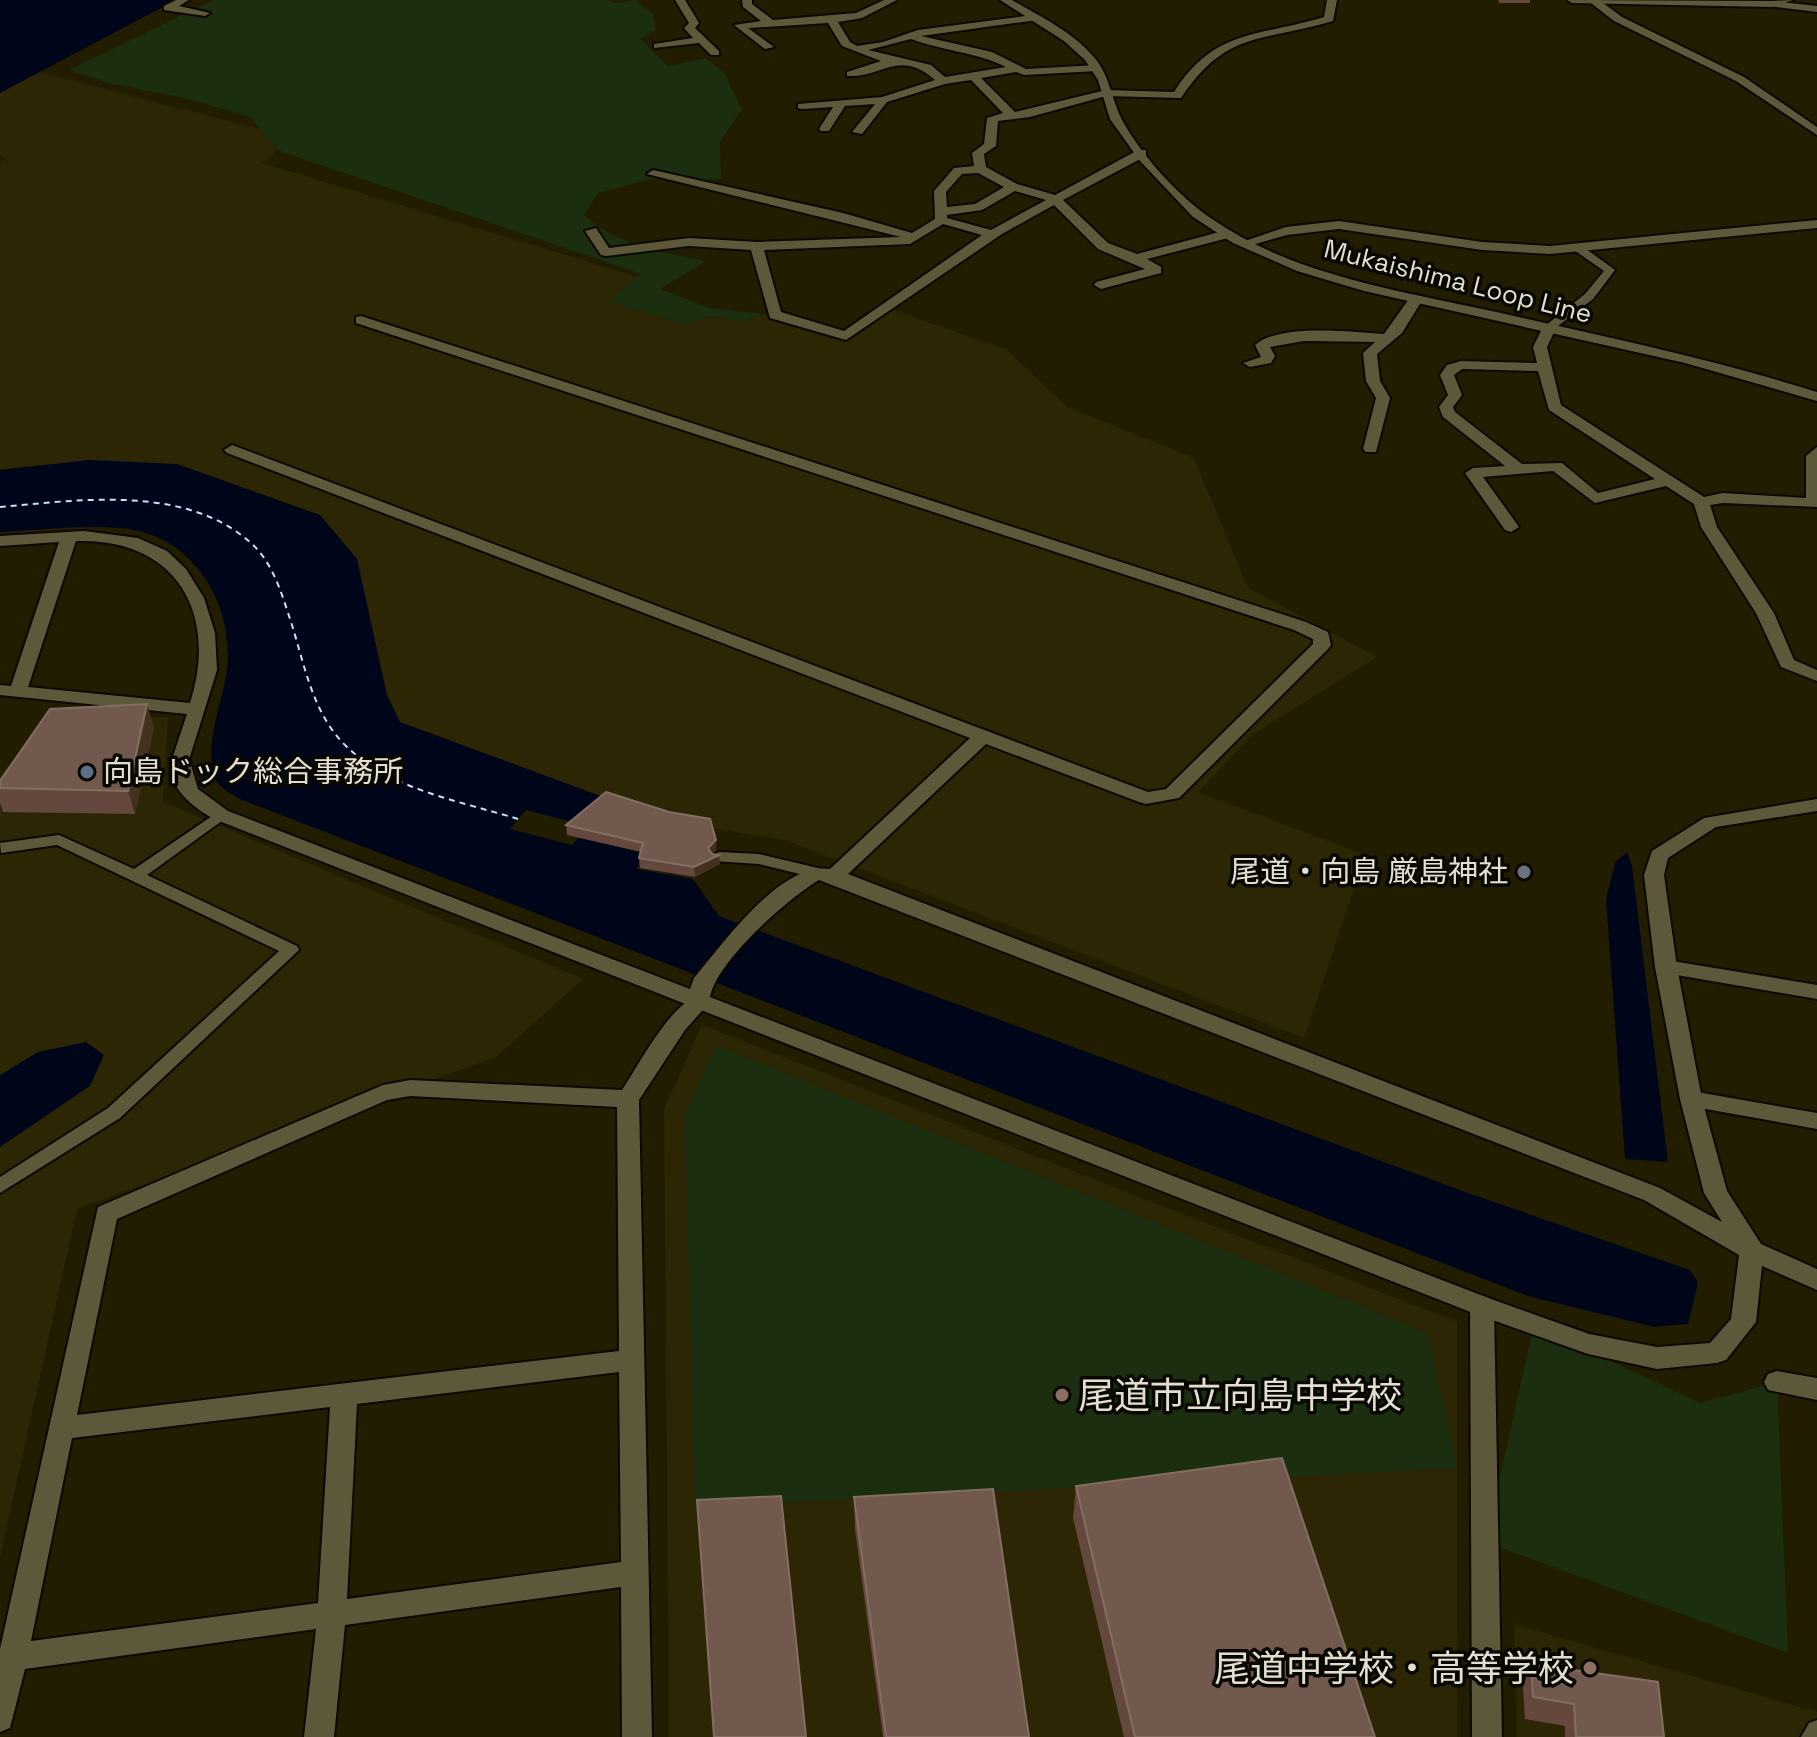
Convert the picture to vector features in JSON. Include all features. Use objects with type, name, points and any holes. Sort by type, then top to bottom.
[{"type":"street","points":[[184,0],[168,8],[205,13]]},
{"type":"street","points":[[680,0],[694,23],[689,28],[715,53]]},
{"type":"street","points":[[747,0],[747,5],[768,21]]},
{"type":"street","points":[[769,47],[748,35],[739,25],[858,16],[892,0]]},
{"type":"street","name":"Mukaishima Loop Line","points":[[1005,0],[1064,36],[1097,68],[1116,120],[1142,153],[1194,212],[1245,243],[1331,277],[1751,375],[1817,397]]},
{"type":"street","points":[[980,169],[978,153],[990,146],[993,118],[1106,93],[1177,96],[1207,54],[1262,35],[1329,19],[1332,0]]},
{"type":"street","points":[[1572,0],[1772,4],[1817,9]]},
{"type":"street","points":[[1592,0],[1618,19],[1740,79],[1817,132]]},
{"type":"street","points":[[1772,4],[1788,0]]},
{"type":"street","points":[[856,49],[885,45],[911,35],[1033,18]]},
{"type":"street","points":[[831,20],[846,44],[893,61],[927,67],[943,81]]},
{"type":"street","points":[[911,35],[937,45],[988,54],[1016,69]]},
{"type":"street","points":[[658,46],[701,40]]},
{"type":"street","points":[[851,74],[937,45]]},
{"type":"street","points":[[802,106],[883,100],[943,81],[1016,69],[1040,73],[1097,68]]},
{"type":"street","points":[[973,76],[1012,116]]},
{"type":"street","points":[[858,132],[864,120],[877,112],[883,100]]},
{"type":"street","points":[[825,129],[841,103]]},
{"type":"street","points":[[757,246],[775,315],[846,336],[992,234],[1142,153]]},
{"type":"street","points":[[941,216],[940,191],[958,171],[980,169],[1013,187],[1054,198],[1103,246],[1136,258],[1156,270],[1101,285]]},
{"type":"street","points":[[653,174],[711,190],[861,219],[915,237]]},
{"type":"street","points":[[591,231],[606,252],[689,242],[757,246],[910,240],[941,216],[978,207],[1013,187]]},
{"type":"street","points":[[941,216],[992,234]]},
{"type":"street","points":[[1245,243],[1286,231],[1339,225],[1521,249],[1578,248],[1817,224]]},
{"type":"street","points":[[1136,258],[1227,234]]},
{"type":"street","points":[[1371,449],[1383,398],[1373,381],[1370,353],[1397,330],[1416,299]]},
{"type":"street","points":[[232,450],[1146,798],[1172,794],[1322,645],[1322,636],[361,320]]},
{"type":"street","points":[[1549,328],[1540,347],[1554,407],[1701,502],[1709,527],[1765,613],[1787,663],[1817,676]]},
{"type":"street","points":[[1250,363],[1266,360],[1268,356],[1262,345],[1268,342],[1303,337],[1388,338]]},
{"type":"street","points":[[1517,468],[1448,414],[1446,407],[1455,395],[1447,375],[1452,368],[1461,365],[1545,367]]},
{"type":"street","points":[[1701,502],[1723,498],[1814,503],[1814,456],[1817,452]]},
{"type":"street","points":[[1511,527],[1473,473],[1557,466],[1595,498],[1667,481]]},
{"type":"street","points":[[69,537],[9,691],[195,709]]},
{"type":"street","points":[[0,541],[123,538],[162,554],[187,577],[201,611],[208,640],[208,672],[181,759],[180,775],[187,792],[221,815],[700,993],[1482,1306],[1602,1347],[1657,1358],[1717,1353],[1743,1322],[1752,1251],[1716,1193],[1691,1099],[1666,967],[1654,875],[1659,855],[1711,822],[1817,805]]},
{"type":"street","points":[[637,1737],[628,1099],[677,1025],[752,923],[786,891],[825,875],[983,736]]},
{"type":"street","points":[[825,875],[1652,1194],[1752,1251],[1817,1280]]},
{"type":"street","points":[[1666,967],[1817,992]]},
{"type":"street","points":[[0,1718],[106,1214],[396,1090],[521,1092],[628,1099]]},
{"type":"street","points":[[1691,1099],[1817,1121]]},
{"type":"street","points":[[1482,1306],[1487,1737]]},
{"type":"street","points":[[61,1428],[632,1360]]},
{"type":"street","points":[[1777,1382],[1817,1389]]},
{"type":"street","points":[[319,1737],[332,1614],[344,1394]]},
{"type":"street","points":[[13,1657],[634,1573]]},
{"type":"lane","points":[[1549,328],[1563,314],[1593,297],[1610,270],[1578,248]]},
{"type":"lane","points":[[135,876],[221,815]]},
{"type":"lane","points":[[0,1186],[114,1113],[291,950],[59,840],[1,848]]},
{"type":"lane","points":[[719,857],[759,859],[825,875]]},
{"type":"lane","points":[[1813,1737],[1817,1731]]},
{"type":"shaded area","points":[[39,72],[260,129],[277,150],[262,163],[638,277],[609,301],[686,325],[710,316],[743,322],[764,314],[846,338],[892,310],[1006,349],[1067,407],[1194,458],[1248,588],[1377,657],[1253,734],[1198,792],[1365,855],[1304,1038],[785,840],[678,823],[400,722],[387,696],[357,559],[320,515],[177,464],[50,464],[0,469],[0,162],[6,159],[0,156],[0,93]]},
{"type":"shaded area","points":[[52,716],[168,717],[163,802],[583,979],[496,1057],[77,1209],[0,1558],[0,775]]},
{"type":"shaded area","name":"尾道市立向島中学校","points":[[702,1025],[1457,1322],[1457,1737],[669,1737],[664,1108]]},
{"type":"shaded area","name":"尾道中学校・高等学校","points":[[1514,1624],[1817,1712],[1817,1737],[1517,1737]]},
{"type":"green space","points":[[213,0],[607,0],[616,3],[635,0],[653,14],[656,30],[640,39],[668,66],[705,58],[724,73],[742,109],[720,142],[721,179],[651,179],[598,193],[584,215],[626,241],[706,261],[660,289],[710,308],[764,314],[743,322],[710,316],[686,325],[608,301],[641,274],[277,150],[250,117],[184,98],[112,84],[69,70]]},
{"type":"green space","points":[[716,1045],[1428,1333],[1457,1468],[695,1507],[685,1114]]},
{"type":"green space","points":[[1534,1325],[1700,1403],[1777,1382],[1788,1653],[1485,1542]]},
{"type":"water","points":[[0,0],[176,0],[0,93]]},
{"type":"water","points":[[89,460],[177,464],[320,515],[357,559],[387,695],[400,722],[606,798],[649,830],[637,869],[693,879],[719,916],[1468,1193],[1690,1270],[1698,1282],[1688,1324],[1654,1327],[1528,1296],[240,799],[218,784],[211,761],[227,669],[226,633],[213,591],[187,557],[150,534],[128,529],[80,527],[0,532],[0,470]]},
{"type":"water","points":[[1627,852],[1632,866],[1668,1162],[1625,1159],[1606,900],[1615,862]]},
{"type":"water","points":[[86,1042],[104,1055],[90,1086],[0,1147],[0,1075],[38,1052]]},
{"type":"pier","points":[[526,810],[588,826],[572,845],[510,829]]},
{"type":"building","name":"向島ドック総合事務所","points":[[147,704],[128,791],[0,788],[0,781],[50,709]]},
{"type":"building","points":[[606,792],[669,812],[710,819],[716,840],[708,848],[712,854],[719,855],[694,867],[639,858],[643,843],[566,825]]},
{"type":"building","points":[[1282,1458],[1375,1737],[1135,1737],[1076,1486]]},
{"type":"building","points":[[993,1489],[1029,1737],[886,1737],[854,1497]]},
{"type":"building","points":[[781,1496],[806,1737],[714,1737],[697,1500]]},
{"type":"building","points":[[1531,1664],[1658,1682],[1664,1737],[1576,1737],[1574,1704],[1533,1697]]},
{"type":"ferry route","points":[[0,507],[64,501],[132,500],[196,512],[226,525],[252,544],[272,571],[318,705],[325,720],[346,746],[364,761],[405,784],[518,819]]},
{"type":"place","name":"向島ドック総合事務所","points":[[87,772]]},
{"type":"place","name":"尾道・向島 厳島神社","points":[[1524,872]]},
{"type":"place","name":"尾道市立向島中学校","points":[[1062,1395]]},
{"type":"place","name":"尾道中学校・高等学校","points":[[1590,1668]]}]
